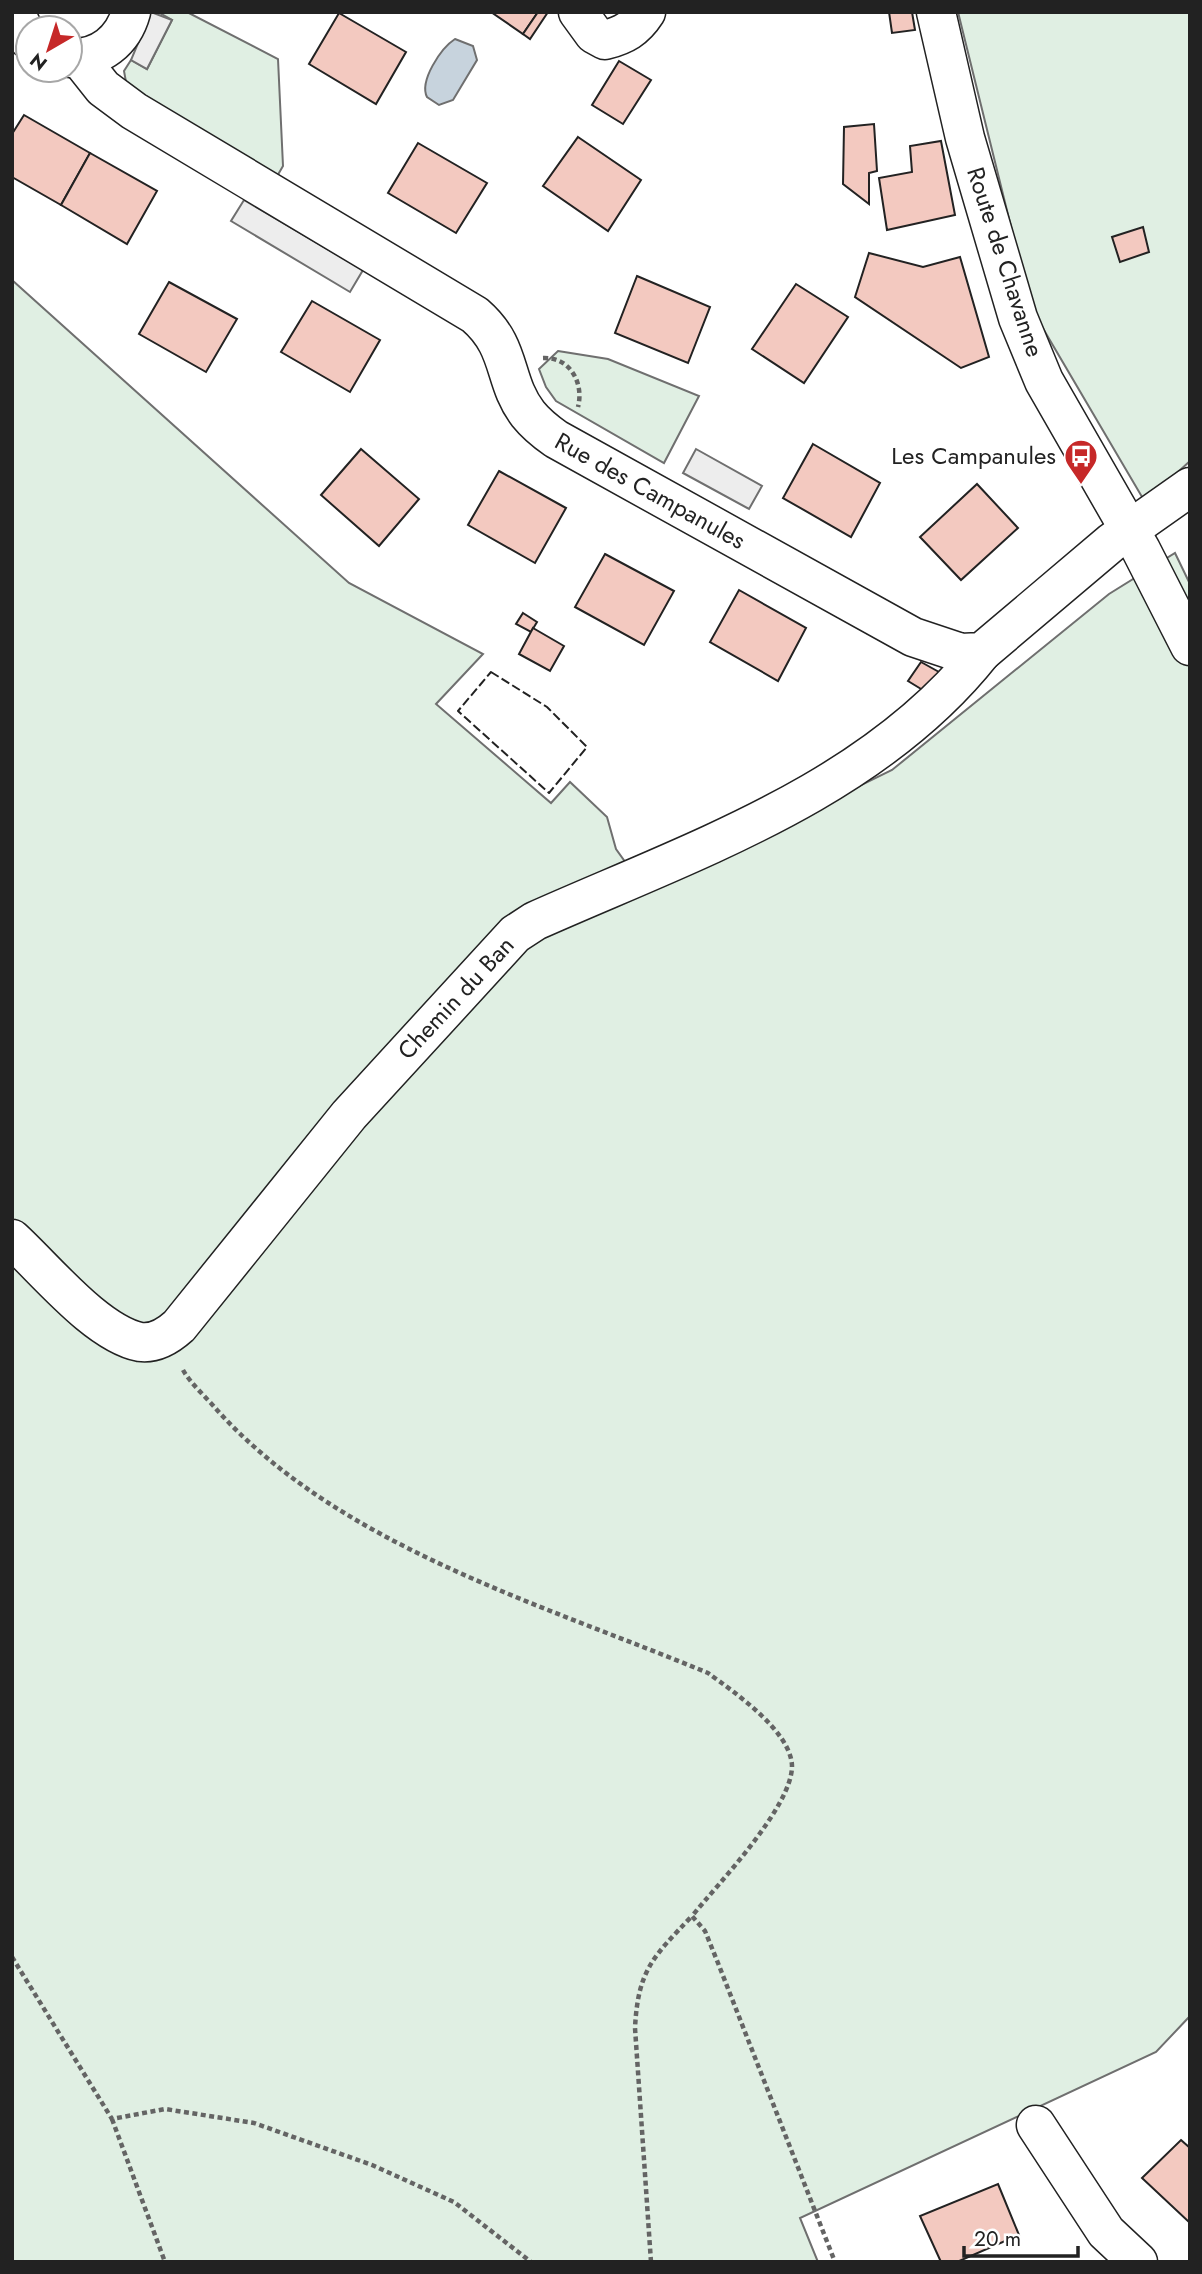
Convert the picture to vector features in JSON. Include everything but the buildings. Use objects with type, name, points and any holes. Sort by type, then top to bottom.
[{"type":"street","name":"Rue des Campanules","points":[[84,56],[99,53],[116,41],[127,25],[131,12]]},
{"type":"street","points":[[578,12],[594,34],[605,40],[623,35],[638,25],[646,12]]},
{"type":"street","name":"Route de Chavanne","points":[[936,12],[965,138],[1018,318],[1044,381],[1135,539],[1190,646]]},
{"type":"street","name":"Rue des Campanules","points":[[84,68],[103,88],[134,111],[475,315],[492,330],[503,349],[527,413],[556,439],[913,637],[961,653],[982,652]]},
{"type":"street","points":[[982,652],[1135,539],[1190,487]]},
{"type":"street","points":[[1135,539],[1190,519]]},
{"type":"street","name":"Chemin du Ban","points":[[167,1337],[179,1326],[349,1115],[515,934],[535,921],[752,824],[821,789],[865,759],[957,684],[982,652]]},
{"type":"street","points":[[12,1239],[98,1320],[142,1342],[167,1337]]},
{"type":"street","points":[[1036,2125],[1106,2232],[1138,2262]]},
{"type":"path","points":[[167,1337],[185,1374],[233,1427],[303,1488],[436,1562],[708,1673],[747,1701],[778,1733],[792,1765],[782,1799],[754,1842],[692,1916],[654,1955],[636,1994],[635,2028],[651,2262]]},
{"type":"path","points":[[692,1916],[705,1931],[835,2262]]},
{"type":"path","points":[[12,1957],[45,2005],[111,2119],[165,2262]]},
{"type":"path","points":[[111,2119],[165,2109],[254,2123],[372,2165],[454,2202],[531,2262]]},
{"type":"green space","points":[[158,12],[187,12],[278,59],[283,166],[276,178],[140,97],[126,82],[124,71],[131,60],[147,69],[172,20]]},
{"type":"green space","points":[[958,12],[1190,12],[1190,461],[1145,502],[1031,308]]},
{"type":"green space","points":[[12,280],[349,583],[483,654],[436,704],[551,803],[570,782],[607,817],[616,849],[646,891],[892,770],[1109,594],[1175,553],[1190,584],[1190,2016],[1156,2052],[800,2218],[818,2262],[12,2262]]},
{"type":"green space","points":[[558,351],[608,359],[699,396],[664,463],[556,401],[546,387],[539,369]]},
{"type":"shaded area","points":[[151,12],[172,20],[147,69],[131,60]]},
{"type":"shaded area","points":[[455,39],[473,46],[477,60],[453,100],[439,105],[427,97],[426,82],[438,57]]},
{"type":"shaded area","points":[[244,200],[363,270],[350,292],[231,221]]},
{"type":"shaded area","points":[[696,449],[762,486],[749,509],[683,473]]},
{"type":"fence","points":[[491,672],[547,707],[587,747],[549,793],[458,711],[491,672]]},
{"type":"place","name":"Les Campanules","points":[[1081,486]]}]
